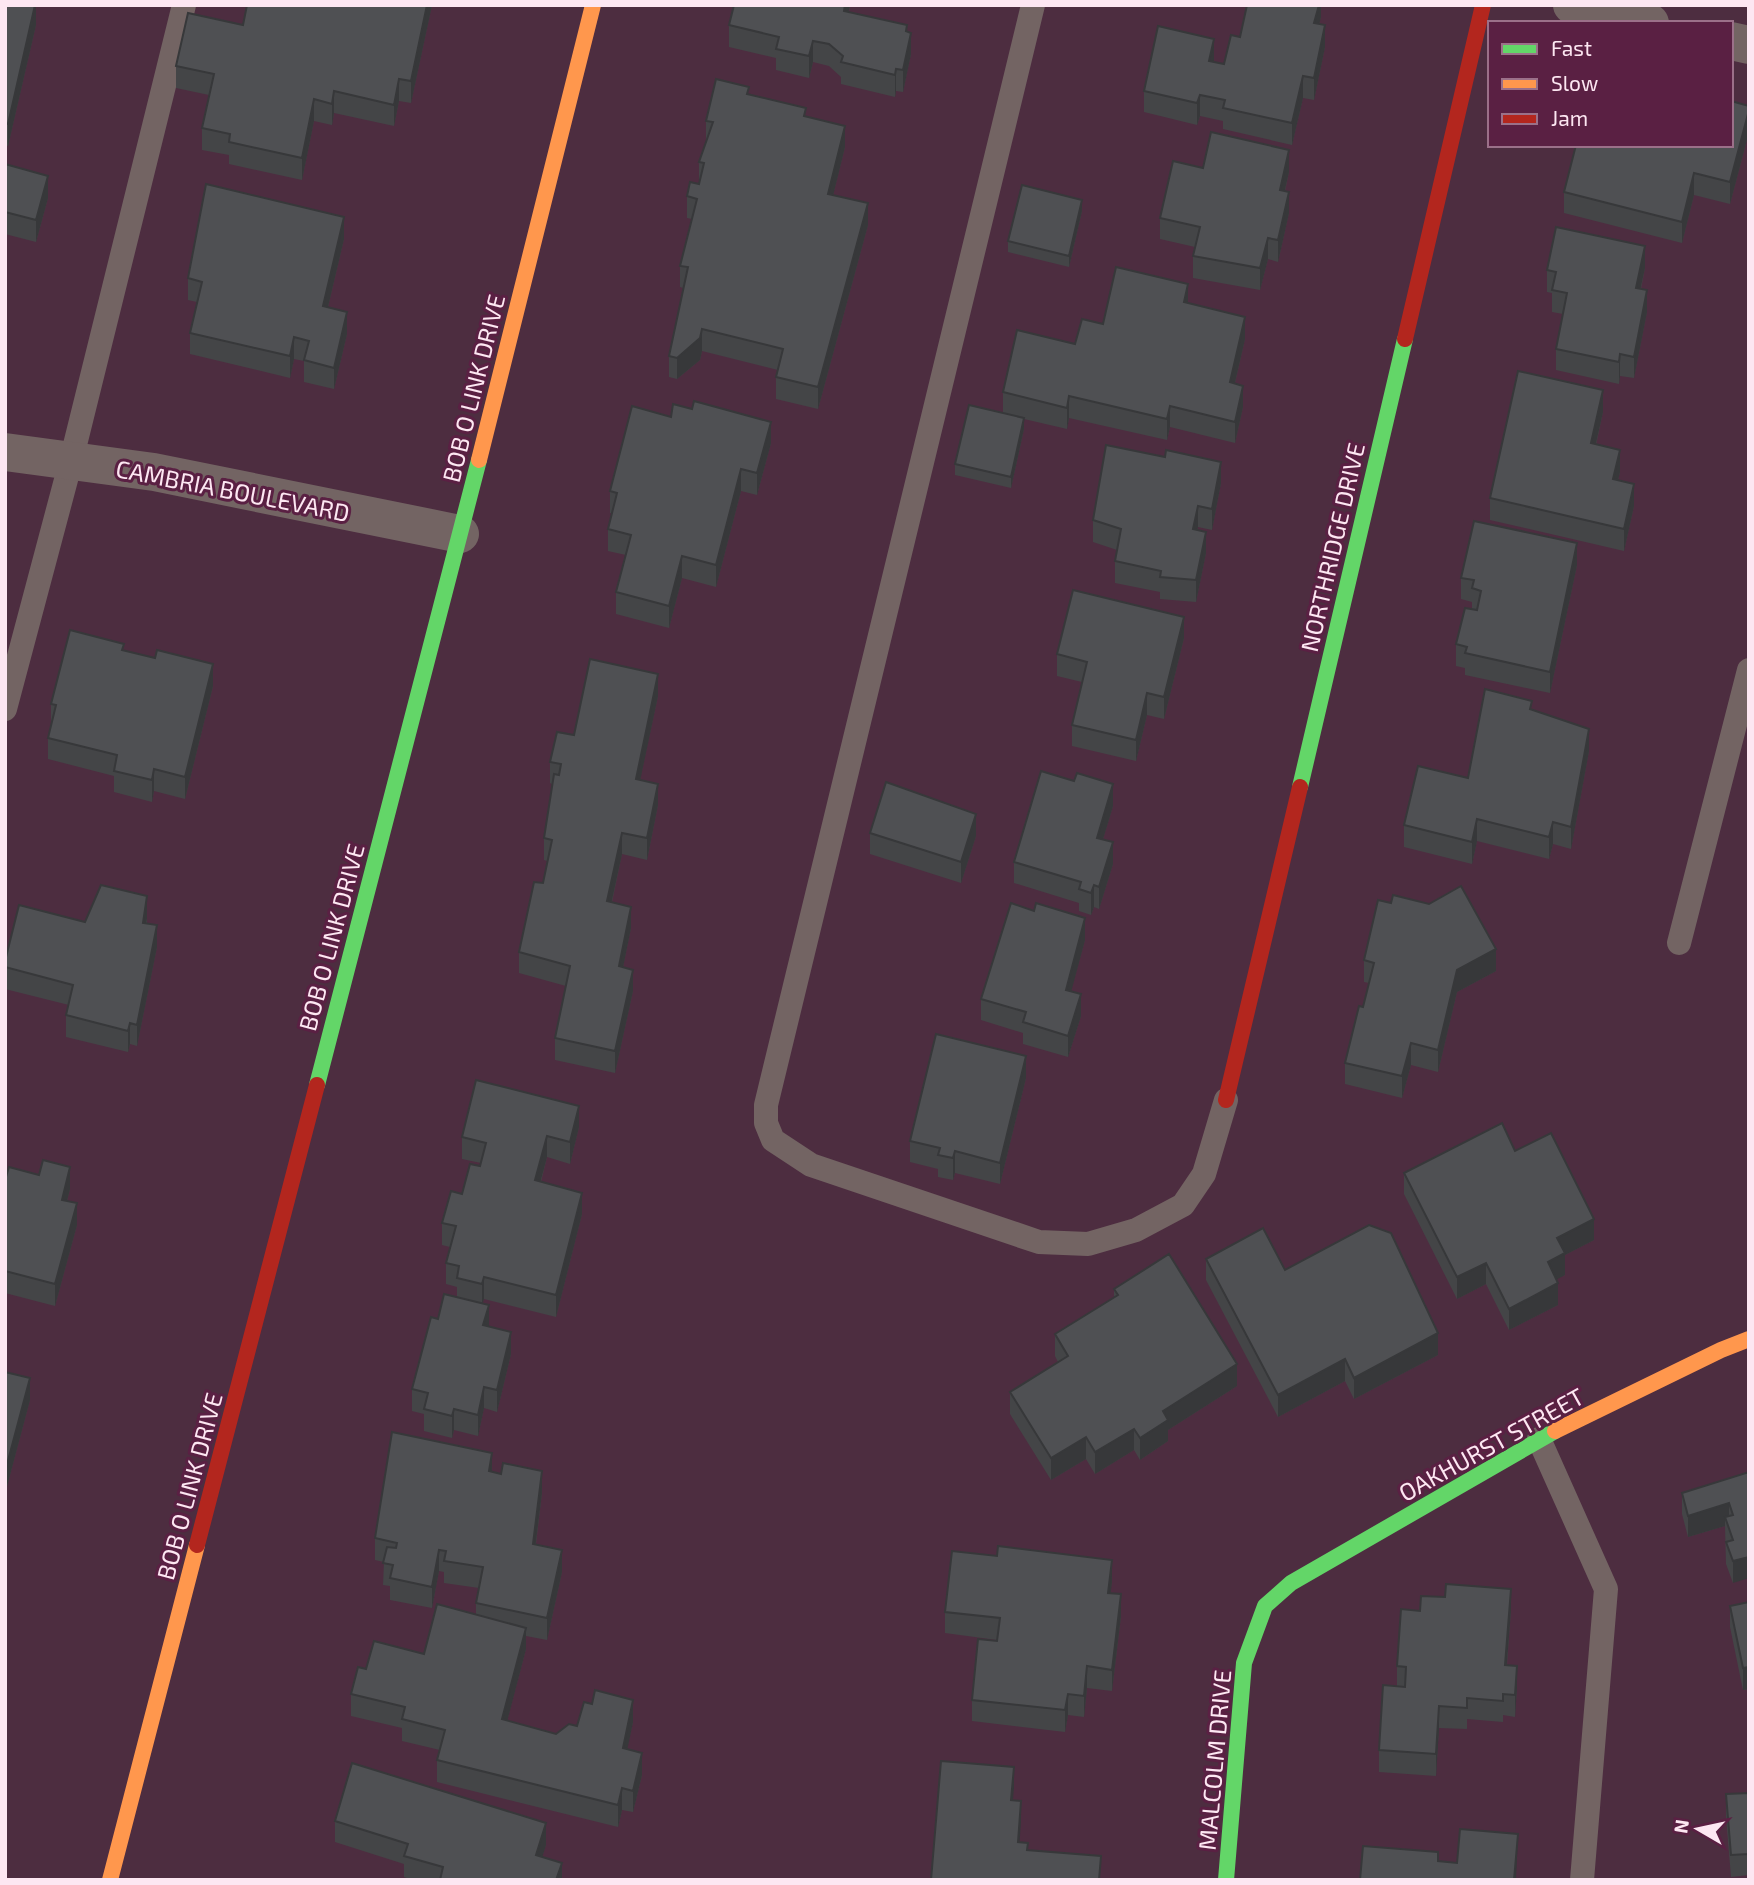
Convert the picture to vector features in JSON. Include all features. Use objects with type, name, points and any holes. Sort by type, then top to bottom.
[{"type":"street","name":"BOB O LINK DRIVE","points":[[110,1880],[460,534],[593,5]]},
{"type":"street","name":"NORTHRIDGE DRIVE","points":[[1226,1100],[1483,5]]},
{"type":"street","points":[[1572,5],[1641,21]]},
{"type":"street","name":"CAMBRIA BOULEVARD","points":[[5,452],[154,472],[460,534]]},
{"type":"street","name":"OAKHURST STREET","points":[[1265,1606],[1291,1583],[1539,1439],[1721,1350],[1749,1339]]},
{"type":"street","name":"MALCOLM DRIVE","points":[[1226,1880],[1244,1663],[1265,1606]]},
{"type":"lane","points":[[5,709],[71,461],[184,5]]},
{"type":"lane","points":[[1033,5],[766,1105],[766,1123],[774,1140],[811,1165],[1039,1242],[1088,1244],[1136,1230],[1183,1205],[1205,1174],[1226,1100]]},
{"type":"lane","points":[[1679,943],[1749,670]]},
{"type":"lane","points":[[1539,1439],[1606,1589],[1582,1880]]},
{"type":"building","points":[[5,5],[35,5],[8,124],[5,123]]},
{"type":"building","points":[[247,5],[427,5],[411,81],[399,79],[394,105],[334,91],[332,104],[314,99],[302,158],[229,142],[230,134],[202,128],[214,74],[176,66],[188,13],[243,25]]},
{"type":"building","points":[[734,5],[845,5],[844,11],[907,25],[906,31],[911,33],[903,70],[896,69],[895,75],[841,62],[843,56],[829,44],[813,41],[809,56],[776,49],[779,37],[729,25]]},
{"type":"building","points":[[1247,5],[1319,5],[1314,23],[1325,25],[1314,78],[1303,76],[1292,123],[1223,108],[1225,100],[1200,95],[1197,103],[1144,91],[1158,26],[1214,39],[1209,61],[1224,64],[1231,35],[1240,37]]},
{"type":"building","points":[[716,79],[749,87],[747,94],[806,108],[804,116],[845,126],[828,194],[868,203],[818,387],[776,377],[783,349],[702,329],[700,338],[677,358],[669,356],[688,267],[680,266],[697,199],[687,196],[690,182],[699,184],[704,163],[699,162],[713,122],[706,121]]},
{"type":"building","points":[[1733,102],[1749,106],[1730,182],[1694,173],[1682,222],[1564,192],[1575,147],[1733,147]]},
{"type":"building","points":[[1211,132],[1289,150],[1280,190],[1289,192],[1278,240],[1268,238],[1260,268],[1193,256],[1200,227],[1160,218],[1173,161],[1203,168]]},
{"type":"building","points":[[5,164],[48,176],[36,220],[5,212]]},
{"type":"building","points":[[206,184],[344,217],[323,306],[347,312],[334,368],[304,360],[309,341],[294,337],[290,356],[190,333],[202,282],[188,278]]},
{"type":"building","points":[[1022,185],[1082,200],[1069,256],[1008,241]]},
{"type":"building","points":[[1556,227],[1645,246],[1636,288],[1647,290],[1634,357],[1620,354],[1619,362],[1556,349],[1567,293],[1552,290],[1556,272],[1547,270]]},
{"type":"building","points":[[1116,267],[1188,284],[1184,302],[1245,317],[1230,382],[1243,386],[1235,422],[1170,406],[1167,419],[1069,396],[1067,408],[1003,392],[1017,330],[1075,344],[1082,319],[1103,324]]},
{"type":"building","points":[[1518,371],[1603,390],[1591,443],[1620,450],[1613,479],[1634,484],[1624,529],[1490,498]]},
{"type":"building","points":[[694,401],[771,422],[757,473],[741,469],[716,565],[682,556],[669,606],[616,592],[631,535],[608,529],[617,493],[610,491],[632,406],[671,417],[673,404],[692,409]]},
{"type":"building","points":[[969,405],[1024,418],[1011,477],[955,464]]},
{"type":"building","points":[[1106,445],[1165,457],[1166,450],[1221,462],[1212,509],[1198,506],[1193,529],[1206,532],[1196,580],[1160,577],[1161,571],[1115,561],[1121,529],[1093,520]]},
{"type":"building","points":[[1474,521],[1577,543],[1550,672],[1465,653],[1467,647],[1456,644],[1465,608],[1477,610],[1481,591],[1472,588],[1474,580],[1461,578]]},
{"type":"building","points":[[1073,590],[1184,617],[1164,697],[1147,693],[1136,740],[1072,725],[1087,662],[1057,654]]},
{"type":"building","points":[[70,630],[124,644],[122,650],[155,658],[157,650],[213,664],[185,777],[154,769],[152,780],[114,771],[117,755],[48,738],[56,705],[51,704]]},
{"type":"building","points":[[590,659],[658,674],[636,779],[658,784],[647,838],[622,833],[607,901],[631,907],[619,966],[633,970],[615,1051],[555,1038],[570,966],[519,952],[534,882],[543,883],[552,840],[544,838],[554,774],[559,775],[561,764],[550,762],[557,732],[574,735]]},
{"type":"building","points":[[1485,689],[1532,701],[1530,709],[1589,729],[1571,827],[1553,822],[1549,837],[1477,819],[1472,842],[1404,825],[1418,766],[1468,778]]},
{"type":"building","points":[[1041,771],[1074,781],[1077,773],[1113,784],[1097,838],[1113,842],[1099,887],[1094,885],[1091,893],[1079,889],[1081,882],[1014,862]]},
{"type":"building","points":[[886,782],[976,814],[961,862],[870,833]]},
{"type":"building","points":[[101,885],[147,896],[143,923],[157,925],[137,1025],[130,1023],[128,1031],[66,1015],[73,985],[5,967],[19,905],[85,922]]},
{"type":"building","points":[[1461,886],[1496,949],[1457,970],[1438,1050],[1411,1043],[1402,1076],[1345,1063],[1359,1006],[1363,1007],[1374,963],[1364,960],[1378,900],[1391,903],[1393,895],[1429,904]]},
{"type":"building","points":[[1011,903],[1034,911],[1036,903],[1085,918],[1066,990],[1081,994],[1068,1036],[1023,1022],[1026,1012],[981,999]]},
{"type":"building","points":[[936,1034],[1026,1056],[1000,1163],[955,1151],[953,1158],[938,1155],[940,1148],[910,1141]]},
{"type":"building","points":[[476,1080],[579,1106],[570,1142],[547,1136],[535,1180],[582,1193],[556,1295],[484,1277],[482,1284],[457,1278],[459,1266],[446,1263],[456,1226],[442,1223],[451,1191],[462,1194],[470,1164],[480,1166],[486,1143],[462,1137]]},
{"type":"building","points":[[1502,1123],[1515,1151],[1551,1133],[1594,1219],[1557,1238],[1565,1253],[1548,1262],[1558,1283],[1509,1309],[1486,1263],[1457,1277],[1404,1173]]},
{"type":"building","points":[[43,1160],[70,1167],[62,1200],[77,1203],[55,1284],[5,1271],[5,1180],[9,1167],[39,1175]]},
{"type":"building","points":[[1369,1225],[1391,1233],[1438,1333],[1354,1378],[1345,1359],[1278,1395],[1206,1259],[1263,1228],[1285,1270]]},
{"type":"building","points":[[1169,1254],[1237,1364],[1163,1411],[1168,1420],[1140,1438],[1134,1429],[1095,1452],[1086,1437],[1051,1458],[1010,1392],[1068,1356],[1055,1334],[1118,1295],[1114,1289]]},
{"type":"building","points":[[444,1294],[489,1305],[483,1325],[511,1332],[497,1390],[484,1387],[478,1415],[454,1409],[452,1416],[424,1409],[428,1393],[412,1389],[431,1317],[438,1319]]},
{"type":"building","points":[[5,1372],[30,1378],[6,1468],[5,1468]]},
{"type":"building","points":[[392,1432],[492,1453],[489,1471],[501,1474],[503,1463],[542,1471],[533,1544],[562,1550],[547,1618],[476,1603],[483,1567],[444,1561],[446,1551],[439,1550],[432,1587],[390,1578],[393,1565],[383,1563],[387,1547],[396,1548],[397,1543],[375,1538]]},
{"type":"building","points":[[1749,1472],[1749,1557],[1733,1561],[1726,1542],[1733,1540],[1725,1517],[1733,1515],[1729,1503],[1688,1516],[1682,1493]]},
{"type":"building","points":[[998,1546],[1112,1560],[1108,1593],[1121,1594],[1112,1670],[1087,1666],[1084,1696],[1068,1694],[1065,1710],[972,1700],[978,1639],[997,1641],[1000,1618],[945,1612],[952,1551],[997,1556]]},
{"type":"building","points":[[1446,1584],[1511,1589],[1505,1665],[1517,1666],[1515,1695],[1503,1694],[1503,1701],[1467,1698],[1467,1708],[1439,1706],[1436,1754],[1379,1750],[1383,1685],[1405,1687],[1406,1667],[1397,1666],[1401,1609],[1420,1611],[1421,1596],[1445,1597]]},
{"type":"building","points":[[1749,1602],[1749,1667],[1743,1668],[1730,1606]]},
{"type":"building","points":[[437,1604],[526,1628],[502,1719],[556,1734],[569,1724],[577,1726],[584,1702],[592,1704],[595,1690],[633,1700],[623,1748],[642,1753],[633,1791],[622,1788],[618,1805],[437,1760],[445,1730],[402,1719],[405,1707],[351,1694],[358,1667],[366,1669],[374,1641],[424,1654]]},
{"type":"building","points":[[941,1761],[1014,1767],[1011,1800],[1021,1801],[1018,1842],[1028,1843],[1027,1850],[1101,1856],[1099,1880],[931,1880]]},
{"type":"building","points":[[352,1763],[546,1823],[536,1855],[562,1863],[556,1880],[440,1880],[443,1867],[404,1856],[408,1844],[335,1821]]},
{"type":"building","points":[[1749,1793],[1749,1854],[1731,1855],[1726,1794]]},
{"type":"building","points":[[1460,1829],[1518,1834],[1514,1880],[1360,1880],[1363,1846],[1438,1852],[1438,1861],[1457,1863]]},
{"type":"traffic: fast","points":[[1300,787],[1405,339]]},
{"type":"traffic: fast","points":[[317,1085],[479,460]]},
{"type":"traffic: fast","points":[[1226,1880],[1244,1663],[1265,1606],[1291,1583],[1555,1431]]},
{"type":"traffic: slow","points":[[479,460],[593,5]]},
{"type":"traffic: slow","points":[[1555,1431],[1749,1339]]},
{"type":"traffic: slow","points":[[110,1880],[197,1545]]},
{"type":"traffic: jam","points":[[1405,339],[1483,5]]},
{"type":"traffic: jam","points":[[1226,1100],[1300,787]]},
{"type":"traffic: jam","points":[[197,1545],[317,1085]]}]
